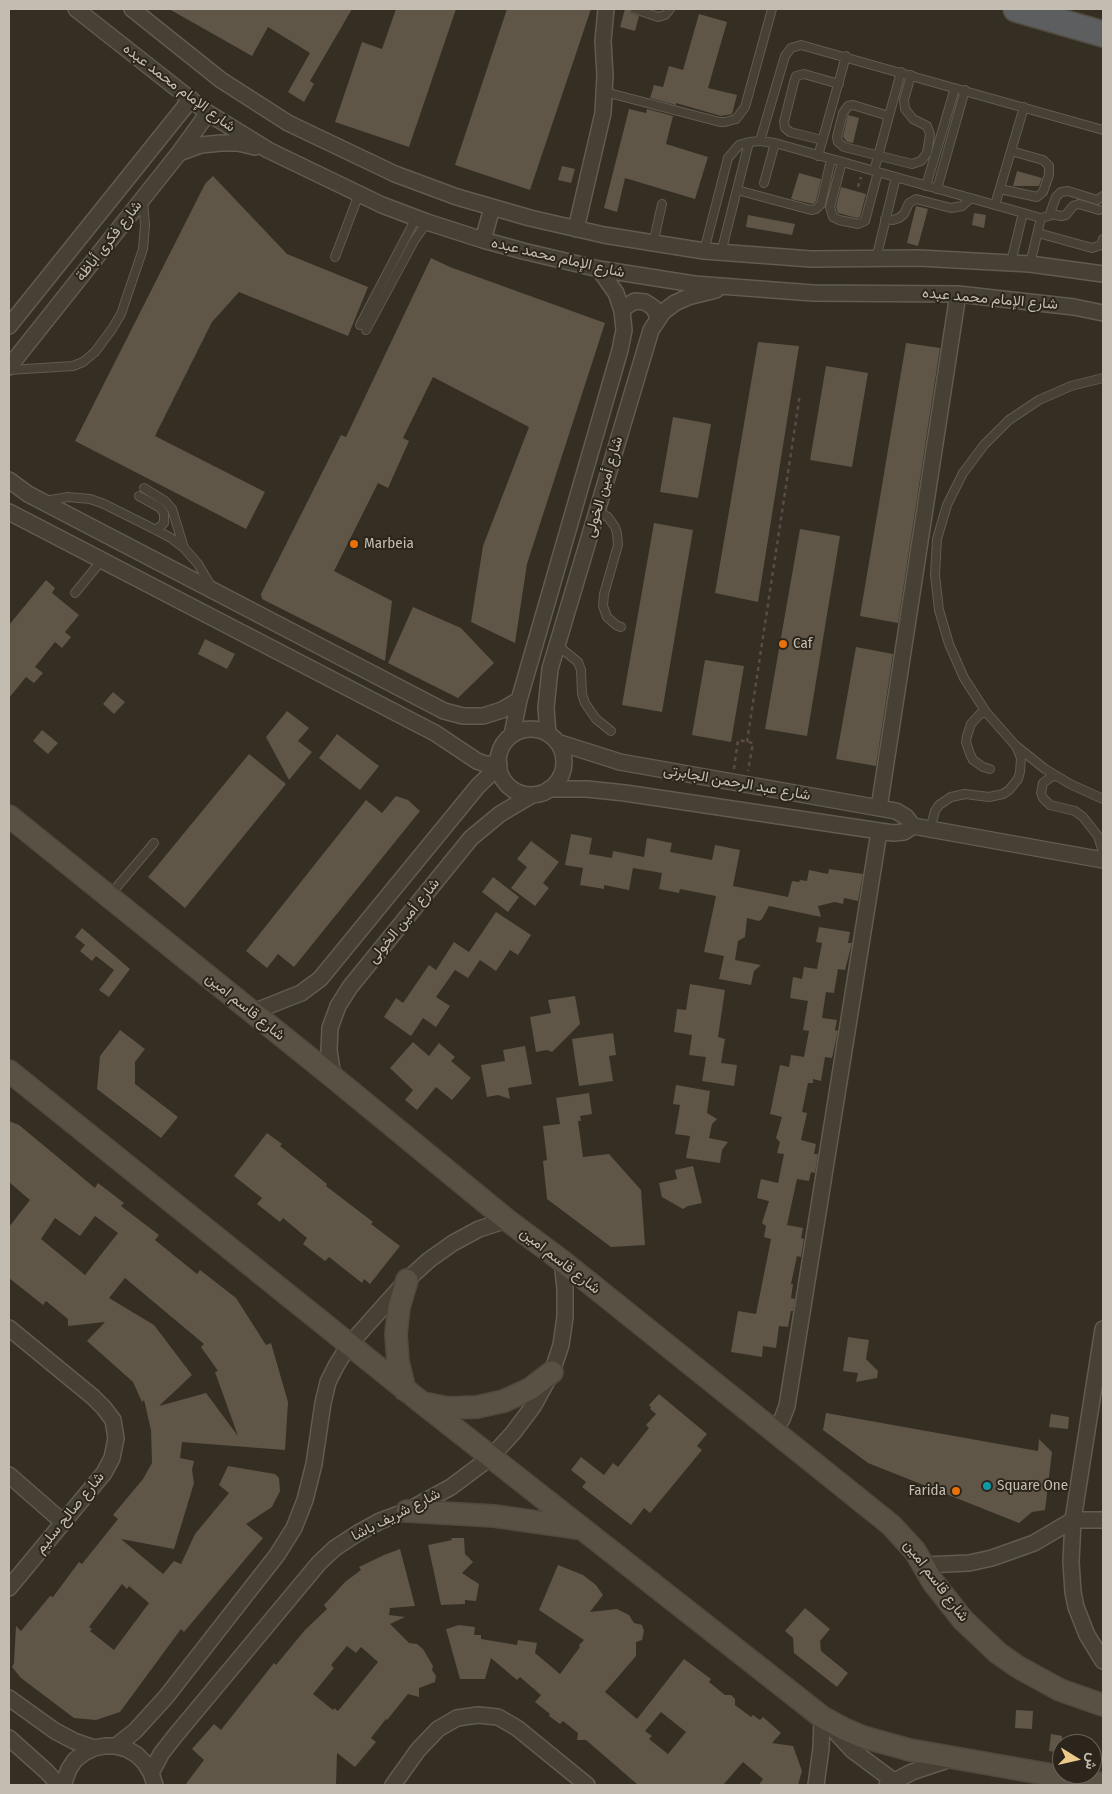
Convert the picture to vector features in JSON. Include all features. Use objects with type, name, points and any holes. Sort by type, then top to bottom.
[{"type":"highway","points":[[1016,9],[1103,34]]},
{"type":"main road","name":"شارع قاسم امين","points":[[9,816],[253,1012],[507,1220],[562,1261],[891,1525],[904,1538],[963,1620],[998,1653],[1018,1667],[1060,1690],[1103,1705]]},
{"type":"main road","points":[[14,1080],[822,1717],[844,1729],[884,1744],[952,1758],[1103,1784]]},
{"type":"main road","points":[[407,1280],[399,1306],[396,1334],[398,1362],[413,1396],[448,1408],[476,1407],[504,1401],[530,1389],[552,1372]]},
{"type":"main road","points":[[407,1511],[494,1516],[581,1528]]},
{"type":"street","name":"شارع الإمام محمد عبده","points":[[76,9],[190,100],[268,150],[359,194],[421,220],[483,240],[599,269],[662,280],[726,288],[813,293],[958,294],[1074,307],[1103,313]]},
{"type":"street","name":"شارع الإمام محمد عبده","points":[[132,9],[221,80],[288,123],[395,174],[492,208],[576,230],[652,244],[721,253],[811,259],[919,258],[1011,262],[1103,274]]},
{"type":"street","points":[[576,230],[599,132],[605,92],[603,40],[606,9]]},
{"type":"street","name":"شارع فكرى أباظة","points":[[9,326],[190,100]]},
{"type":"street","name":"شارع فكرى أباظة","points":[[9,369],[179,153],[208,113]]},
{"type":"street","points":[[179,153],[201,145],[221,143],[238,143],[268,150]]},
{"type":"street","points":[[483,240],[492,208]]},
{"type":"street","name":"شارع أمين الخولى","points":[[512,735],[519,700],[620,350],[624,330],[622,311],[616,293],[599,269]]},
{"type":"street","name":"شارع أمين الخولى","points":[[553,738],[546,695],[550,669],[649,336],[658,318],[668,307],[682,300],[726,288]]},
{"type":"street","points":[[879,808],[958,294]]},
{"type":"street","points":[[622,311],[630,303],[640,301],[650,304],[657,313],[658,318]]},
{"type":"street","points":[[9,480],[17,487],[43,502],[444,712],[463,716],[483,716],[502,710],[519,700]]},
{"type":"street","points":[[10,515],[102,560],[435,733],[477,761],[485,764],[499,765]]},
{"type":"street","points":[[530,729],[553,738],[561,749],[564,764],[559,778],[550,789],[532,794],[516,791],[504,781],[499,765],[500,750],[512,735],[530,729]]},
{"type":"street","name":"شارع عبد الرحمن الجابرتى","points":[[553,738],[620,762],[879,808],[902,814],[913,826]]},
{"type":"street","name":"شارع أمين الخولى","points":[[253,1012],[296,996],[320,979],[478,786],[499,765]]},
{"type":"street","name":"شارع عبد الرحمن الجابرتى","points":[[550,789],[615,792],[879,832],[899,833],[913,826],[1103,860]]},
{"type":"street","name":"شارع أمين الخولى","points":[[333,1077],[329,1050],[330,1028],[338,1006],[350,987],[471,838],[500,814],[532,794]]},
{"type":"street","points":[[773,1430],[782,1419],[787,1406],[879,832]]},
{"type":"street","points":[[116,1746],[135,1731],[166,1697],[277,1555],[294,1528],[305,1500],[314,1464],[323,1402],[328,1382],[349,1345],[407,1280],[429,1260],[453,1243],[479,1229],[507,1220]]},
{"type":"street","name":"شارع شريف باشا","points":[[153,1779],[161,1754],[319,1563],[335,1548],[358,1532],[407,1511],[451,1487],[491,1457],[514,1433],[529,1412],[552,1372],[560,1345],[565,1318],[565,1289],[562,1261]]},
{"type":"street","name":"شارع صالح سليم","points":[[9,1328],[93,1397],[113,1420],[116,1438],[112,1458],[104,1472],[9,1588]]},
{"type":"street","points":[[1103,1329],[1073,1520],[1072,1577],[1076,1607],[1087,1635],[1103,1661]]},
{"type":"street","points":[[9,1475],[64,1523]]},
{"type":"street","points":[[924,1565],[970,1563],[999,1556],[1034,1543],[1073,1520],[1103,1520]]},
{"type":"street","points":[[9,1698],[55,1731],[74,1741],[94,1748]]},
{"type":"street","points":[[400,1783],[418,1750],[438,1729],[457,1718],[478,1715],[498,1717],[517,1728],[586,1785]]},
{"type":"street","points":[[822,1717],[852,1750],[892,1784],[932,1764],[952,1758]]},
{"type":"street","points":[[816,1785],[820,1757],[822,1717]]},
{"type":"street","points":[[9,1738],[59,1785]]},
{"type":"street","points":[[63,1785],[69,1769],[75,1760],[94,1748],[105,1746],[127,1749],[137,1755],[145,1763],[153,1779]]},
{"type":"lane","points":[[634,9],[649,11],[663,16],[670,9]]},
{"type":"lane","points":[[605,92],[720,122],[736,119],[746,106],[772,9]]},
{"type":"lane","points":[[760,141],[785,56],[788,51],[796,46],[806,45],[1103,130]]},
{"type":"lane","points":[[818,156],[846,56]]},
{"type":"lane","points":[[842,162],[830,207],[833,217],[858,224],[865,221],[878,155],[901,72]]},
{"type":"lane","points":[[822,140],[790,132],[786,128],[784,122],[794,82],[796,76],[804,74],[839,84]]},
{"type":"lane","points":[[889,116],[853,105],[848,106],[843,113],[837,137],[839,144],[912,164],[919,163],[926,156],[929,130],[924,123],[910,116],[904,105],[911,75]]},
{"type":"lane","points":[[926,186],[955,88]]},
{"type":"lane","points":[[937,189],[965,90]]},
{"type":"lane","points":[[995,205],[1024,107]]},
{"type":"lane","points":[[721,253],[749,142]]},
{"type":"lane","points":[[704,251],[728,158],[738,145],[749,142],[775,143],[1041,218],[1047,218],[1051,214],[1056,197],[1061,192],[1068,191],[1096,200],[1103,196]]},
{"type":"lane","points":[[764,182],[775,143]]},
{"type":"lane","points":[[1000,189],[1036,198],[1043,192],[1049,175],[1049,166],[1042,160],[1011,151]]},
{"type":"lane","points":[[737,190],[811,210],[816,209],[821,204],[831,159]]},
{"type":"lane","points":[[876,259],[896,177]]},
{"type":"lane","points":[[335,257],[359,194]]},
{"type":"lane","points":[[9,369],[73,366],[83,362],[95,352],[112,330],[120,314],[143,249],[145,225],[142,198]]},
{"type":"lane","points":[[885,219],[893,220],[899,218],[904,214],[909,203],[916,199],[951,208],[962,206],[971,198]]},
{"type":"lane","points":[[652,244],[662,204]]},
{"type":"lane","points":[[1051,214],[1066,216],[1073,206],[1079,204],[1099,210]]},
{"type":"lane","points":[[1011,262],[1023,213]]},
{"type":"lane","points":[[1030,264],[1041,218]]},
{"type":"lane","points":[[363,327],[421,220]]},
{"type":"lane","points":[[1038,233],[1092,248],[1101,245],[1103,238]]},
{"type":"lane","points":[[1103,378],[1071,386],[1038,400],[1009,420],[984,444],[972,458],[947,505],[937,539],[935,557],[938,610],[956,661],[973,694],[1015,745],[1035,762],[1056,776],[1103,798]]},
{"type":"lane","points":[[144,488],[165,501],[172,510],[184,548]]},
{"type":"lane","points":[[139,496],[159,507],[164,513],[164,523],[156,530]]},
{"type":"lane","points":[[43,502],[68,497],[90,499],[156,530],[184,548],[198,564],[215,592]]},
{"type":"lane","points":[[597,511],[612,522],[618,533],[618,546],[604,594],[603,606],[607,617],[621,627]]},
{"type":"lane","points":[[75,593],[102,560]]},
{"type":"lane","points":[[557,645],[578,662],[581,670],[582,694],[586,703],[596,719],[611,731]]},
{"type":"lane","points":[[986,712],[980,714],[971,724],[966,742],[974,760],[990,769]]},
{"type":"lane","points":[[930,829],[935,811],[950,796],[965,794],[996,796],[1003,794],[1014,785],[1022,765],[1015,745]]},
{"type":"lane","points":[[1056,776],[1046,780],[1043,784],[1041,793],[1043,798],[1050,805],[1076,811],[1084,817],[1098,836],[1103,852]]},
{"type":"lane","points":[[109,897],[154,842]]},
{"type":"path","points":[[747,742],[800,394]]},
{"type":"path","points":[[734,762],[738,740],[753,742],[746,784]]},
{"type":"building","points":[[169,9],[352,9],[310,81],[314,84],[304,102],[288,92],[310,53],[268,27],[252,56]]},
{"type":"building","points":[[396,9],[456,9],[409,147],[335,122],[362,42],[382,49]]},
{"type":"building","points":[[507,9],[591,9],[530,190],[455,165]]},
{"type":"building","points":[[625,9],[630,9],[631,13],[639,16],[635,31],[620,27]]},
{"type":"building","points":[[699,14],[727,22],[708,88],[737,95],[732,114],[721,116],[676,103],[676,105],[650,98],[654,85],[663,87],[669,66],[683,70]]},
{"type":"building","points":[[629,109],[646,113],[647,109],[673,116],[666,144],[708,157],[695,199],[625,178],[617,212],[604,208]]},
{"type":"building","points":[[848,115],[859,118],[853,143],[847,142],[843,137]]},
{"type":"building","points":[[562,166],[575,169],[571,183],[558,180]]},
{"type":"building","points":[[1017,171],[1042,178],[1039,186],[1013,186]]},
{"type":"building","points":[[799,173],[821,179],[816,201],[813,204],[791,199]]},
{"type":"building","points":[[213,176],[287,254],[368,287],[348,336],[239,292],[212,322],[155,436],[265,492],[246,529],[75,441],[205,184]]},
{"type":"building","points":[[841,187],[866,194],[860,217],[857,218],[838,213],[836,207]]},
{"type":"building","points":[[916,206],[928,209],[918,246],[907,243]]},
{"type":"building","points":[[974,213],[986,215],[984,228],[972,225]]},
{"type":"building","points":[[748,215],[795,224],[792,235],[746,227]]},
{"type":"building","points":[[431,258],[450,267],[605,323],[527,564],[515,643],[471,622],[483,546],[529,427],[433,377],[403,438],[409,441],[388,488],[378,483],[334,571],[392,601],[385,661],[262,599],[261,594],[341,435],[346,437]]},
{"type":"building","points":[[758,342],[799,346],[758,602],[715,593]]},
{"type":"building","points":[[906,343],[940,348],[898,623],[860,616]]},
{"type":"building","points":[[826,366],[868,373],[852,467],[810,460]]},
{"type":"building","points":[[673,417],[711,424],[698,498],[660,492]]},
{"type":"building","points":[[654,523],[693,530],[662,712],[622,705]]},
{"type":"building","points":[[800,529],[840,536],[807,736],[765,729]]},
{"type":"building","points":[[46,580],[55,588],[52,593],[79,615],[65,632],[71,637],[62,648],[55,642],[35,667],[43,673],[34,683],[26,677],[9,698],[9,625]]},
{"type":"building","points":[[413,607],[461,628],[494,663],[458,698],[388,663]]},
{"type":"building","points":[[205,639],[235,654],[227,669],[198,654]]},
{"type":"building","points":[[856,647],[893,654],[876,766],[836,759]]},
{"type":"building","points":[[705,660],[744,666],[731,742],[692,735]]},
{"type":"building","points":[[113,692],[125,702],[114,714],[103,704]]},
{"type":"building","points":[[287,711],[309,728],[298,741],[312,752],[289,780],[266,737]]},
{"type":"building","points":[[42,730],[58,743],[48,754],[33,741]]},
{"type":"building","points":[[337,734],[379,766],[360,790],[319,758]]},
{"type":"building","points":[[249,754],[286,784],[185,908],[148,877]]},
{"type":"building","points":[[396,796],[408,800],[420,811],[294,967],[278,954],[267,968],[246,951],[366,800],[382,813]]},
{"type":"building","points":[[571,834],[592,838],[589,854],[612,858],[613,851],[644,857],[647,838],[672,843],[670,852],[712,860],[715,845],[740,850],[733,886],[788,897],[792,881],[807,881],[809,870],[828,874],[829,869],[863,874],[858,901],[844,898],[843,904],[835,902],[818,906],[821,917],[769,906],[759,921],[747,918],[745,937],[738,941],[735,960],[761,965],[754,971],[751,985],[719,979],[724,956],[704,952],[716,896],[680,889],[679,893],[659,889],[662,873],[633,868],[629,890],[604,885],[604,889],[580,885],[583,868],[565,865]]},
{"type":"building","points":[[531,841],[559,862],[543,883],[549,888],[535,906],[511,888],[527,867],[517,859]]},
{"type":"building","points":[[493,877],[519,897],[508,912],[482,892]]},
{"type":"building","points":[[496,912],[531,935],[518,955],[510,950],[496,971],[480,960],[468,978],[455,970],[436,997],[450,1006],[436,1027],[423,1018],[411,1036],[384,1017],[396,998],[403,1003],[429,965],[436,970],[454,942],[469,952]]},
{"type":"building","points":[[819,927],[850,932],[848,943],[852,943],[845,970],[838,969],[834,993],[826,992],[822,1018],[837,1020],[835,1030],[838,1031],[832,1058],[825,1057],[821,1081],[813,1079],[813,1083],[808,1083],[802,1112],[807,1113],[801,1140],[816,1144],[814,1154],[818,1154],[815,1173],[811,1172],[809,1181],[797,1179],[787,1225],[803,1228],[801,1238],[804,1239],[801,1257],[797,1256],[791,1284],[793,1284],[791,1298],[795,1299],[793,1311],[791,1311],[788,1327],[779,1326],[776,1348],[763,1346],[762,1357],[731,1352],[738,1311],[756,1314],[771,1239],[764,1237],[766,1226],[762,1223],[769,1201],[757,1198],[761,1179],[778,1183],[784,1154],[777,1153],[780,1142],[776,1138],[782,1117],[770,1114],[780,1065],[789,1067],[791,1055],[804,1057],[809,1031],[803,1030],[808,1001],[790,998],[793,977],[802,979],[804,967],[817,969],[822,943],[816,942]]},
{"type":"building","points":[[82,928],[130,969],[109,997],[99,990],[114,970],[96,956],[92,961],[80,951],[85,945],[75,937]]},
{"type":"building","points":[[690,984],[725,990],[718,1037],[725,1039],[721,1063],[737,1065],[734,1086],[702,1081],[706,1057],[689,1055],[692,1035],[674,1032],[677,1009],[686,1010]]},
{"type":"building","points":[[575,996],[580,1024],[552,1052],[547,1050],[536,1052],[530,1017],[551,1013],[548,1000]]},
{"type":"building","points":[[120,1030],[145,1049],[135,1062],[135,1084],[178,1117],[161,1138],[97,1089],[100,1056]]},
{"type":"building","points":[[613,1033],[616,1055],[609,1056],[613,1081],[579,1086],[572,1039]]},
{"type":"building","points":[[413,1042],[429,1056],[439,1043],[455,1057],[451,1061],[471,1078],[452,1100],[436,1087],[417,1110],[405,1100],[413,1090],[390,1068]]},
{"type":"building","points":[[525,1046],[532,1084],[508,1088],[510,1099],[498,1095],[487,1097],[481,1065],[505,1061],[503,1050]]},
{"type":"building","points":[[676,1085],[710,1091],[707,1113],[717,1119],[712,1124],[709,1138],[728,1142],[722,1150],[720,1163],[686,1158],[690,1136],[675,1134],[680,1105],[673,1104]]},
{"type":"building","points":[[589,1093],[592,1114],[580,1116],[581,1121],[578,1121],[583,1157],[609,1154],[641,1190],[645,1245],[611,1247],[547,1199],[543,1161],[547,1160],[543,1126],[560,1124],[556,1098]]},
{"type":"building","points":[[9,1121],[19,1125],[95,1188],[98,1183],[124,1203],[121,1206],[159,1235],[155,1240],[197,1274],[200,1270],[236,1298],[266,1345],[271,1343],[288,1402],[285,1450],[182,1442],[180,1458],[194,1461],[192,1470],[194,1483],[174,1549],[121,1539],[163,1574],[174,1561],[181,1564],[195,1534],[229,1493],[219,1485],[228,1466],[275,1474],[279,1478],[280,1491],[272,1507],[246,1524],[263,1538],[184,1632],[181,1629],[120,1712],[96,1720],[74,1718],[21,1678],[12,1667],[14,1663],[16,1626],[21,1631],[50,1596],[53,1597],[79,1562],[82,1564],[118,1519],[113,1515],[143,1479],[152,1463],[151,1430],[144,1400],[142,1402],[133,1382],[87,1341],[105,1322],[68,1326],[68,1319],[46,1301],[43,1305],[9,1278],[9,1227],[30,1200],[9,1182]],"holes":[[[95,1216],[118,1233],[85,1275],[41,1239],[55,1218],[80,1236]],[[125,1278],[204,1344],[201,1347],[218,1371],[215,1372],[238,1436],[206,1393],[159,1406],[192,1375],[154,1325],[109,1298]],[[122,1584],[127,1589],[129,1586],[149,1603],[114,1650],[90,1631],[92,1629],[89,1627]]]},
{"type":"building","points":[[267,1133],[327,1184],[326,1186],[373,1222],[371,1224],[400,1246],[370,1284],[364,1279],[362,1283],[329,1257],[325,1261],[303,1244],[307,1238],[283,1218],[280,1222],[257,1204],[262,1198],[234,1176]]},
{"type":"building","points":[[693,1166],[702,1203],[683,1209],[662,1197],[659,1183],[677,1179],[675,1170]]},
{"type":"building","points":[[848,1337],[869,1340],[866,1359],[878,1371],[877,1378],[856,1382],[858,1373],[843,1371]]},
{"type":"building","points":[[659,1394],[707,1434],[697,1446],[702,1450],[650,1513],[644,1508],[631,1525],[582,1487],[586,1482],[571,1470],[581,1457],[604,1475],[613,1463],[618,1467],[649,1428],[646,1425],[656,1414],[650,1409],[649,1405]]},
{"type":"building","name":"Square One","points":[[826,1413],[1038,1451],[1039,1439],[1052,1452],[1045,1510],[1032,1512],[1019,1523],[868,1463],[823,1430]]},
{"type":"building","points":[[1051,1414],[1069,1417],[1068,1429],[1049,1427]]},
{"type":"building","points":[[451,1538],[464,1538],[465,1554],[473,1562],[462,1573],[479,1584],[476,1601],[465,1600],[465,1604],[441,1605],[428,1545],[452,1540]]},
{"type":"building","points":[[400,1549],[415,1606],[390,1608],[389,1615],[405,1617],[390,1624],[409,1643],[417,1644],[423,1649],[433,1666],[432,1670],[436,1676],[435,1682],[419,1688],[419,1697],[408,1694],[371,1738],[376,1742],[355,1767],[337,1753],[336,1785],[185,1785],[204,1760],[192,1749],[214,1724],[221,1730],[274,1663],[276,1665],[305,1630],[327,1609],[324,1605],[345,1582],[361,1570],[359,1567]],"holes":[[[347,1646],[356,1653],[361,1647],[378,1662],[338,1711],[334,1708],[333,1710],[313,1694],[334,1668],[331,1665]]]},
{"type":"building","points":[[558,1565],[583,1575],[596,1585],[603,1595],[590,1612],[617,1609],[629,1615],[634,1623],[642,1625],[644,1631],[642,1640],[636,1642],[636,1656],[605,1692],[637,1719],[684,1659],[711,1679],[709,1682],[725,1695],[731,1695],[735,1699],[735,1705],[751,1717],[753,1715],[760,1720],[763,1717],[781,1733],[772,1743],[793,1746],[802,1771],[798,1785],[759,1785],[763,1779],[743,1762],[723,1785],[638,1785],[586,1740],[577,1740],[578,1733],[563,1721],[560,1724],[549,1716],[550,1714],[535,1702],[541,1695],[520,1677],[517,1680],[491,1658],[485,1679],[460,1679],[446,1629],[459,1625],[475,1627],[474,1635],[481,1635],[481,1639],[517,1645],[518,1640],[537,1643],[535,1653],[560,1674],[584,1640],[539,1610]],"holes":[[[661,1712],[686,1732],[668,1754],[649,1739],[652,1736],[645,1731]]]},
{"type":"building","points":[[805,1608],[830,1629],[820,1641],[821,1651],[848,1673],[837,1687],[794,1653],[793,1638],[785,1631]]},
{"type":"building","points":[[1016,1710],[1033,1711],[1032,1729],[1015,1728]]},
{"type":"building","points":[[1051,1734],[1052,1751],[1049,1751]]},
{"type":"place","name":"Marbeia","points":[[354,544]]},
{"type":"place","name":"Caf","points":[[783,644]]},
{"type":"place","name":"Square One","points":[[987,1486]]},
{"type":"place","name":"Farida","points":[[956,1491]]}]
